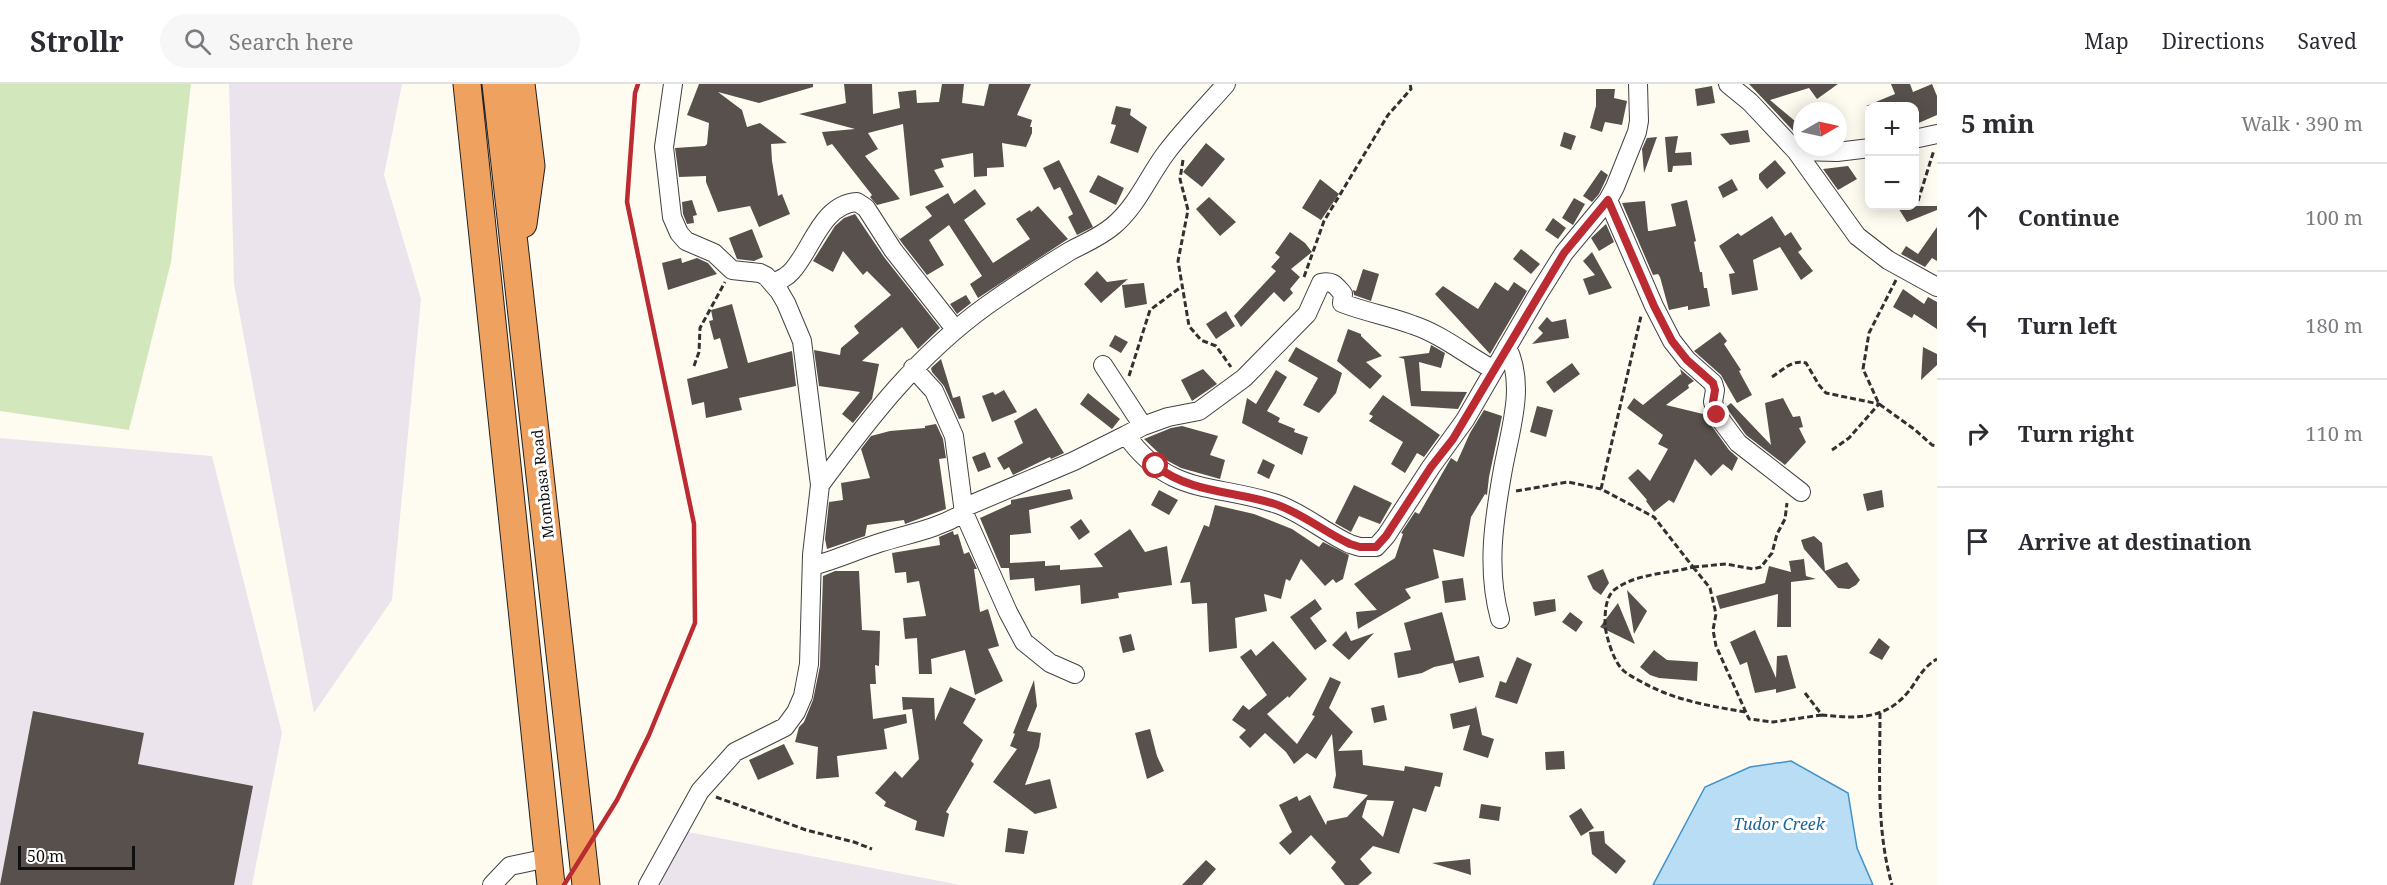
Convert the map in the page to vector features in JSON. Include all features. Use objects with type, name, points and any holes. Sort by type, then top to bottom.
[{"type":"highway","points":[[467,84],[551,885]]},
{"type":"highway","name":"Mombasa Road","points":[[496,84],[518,261],[586,885]]},
{"type":"highway","points":[[518,261],[531,166],[521,84]]},
{"type":"street","points":[[648,885],[700,791],[735,752],[785,727],[796,712],[803,696],[809,664],[812,566],[820,484],[802,341],[795,321],[773,283],[760,273],[732,270],[714,253],[686,241],[679,233],[672,217],[664,147],[673,84]]},
{"type":"street","points":[[820,484],[865,424],[913,368],[955,329],[989,304],[1111,227],[1135,202],[1154,171],[1184,131],[1226,84]]},
{"type":"street","points":[[1126,435],[1150,461],[1181,482],[1276,504],[1338,538],[1360,547],[1370,548],[1380,543],[1431,467],[1453,439],[1564,253],[1608,200],[1627,161],[1637,132],[1638,84]]},
{"type":"street","points":[[1728,84],[1750,102],[1793,148]]},
{"type":"street","points":[[1919,140],[1936,142]]},
{"type":"street","points":[[1847,151],[1865,148]]},
{"type":"street","points":[[1800,156],[1857,236],[1902,268],[1937,287]]},
{"type":"street","points":[[1608,200],[1662,324],[1677,349],[1713,383],[1714,408],[1731,435],[1801,492]]},
{"type":"street","points":[[773,283],[786,277],[794,269],[813,237],[834,212],[846,204],[857,202],[866,208],[893,250],[955,329]]},
{"type":"street","points":[[812,566],[934,528],[963,510],[1143,426],[1168,417],[1199,411],[1244,378],[1307,314],[1321,283],[1328,281],[1334,284],[1343,294],[1342,303],[1364,312],[1413,325],[1452,343],[1470,357],[1494,370]]},
{"type":"street","points":[[1500,619],[1494,597],[1491,567],[1499,493],[1516,389],[1515,371],[1507,347]]},
{"type":"street","points":[[1103,365],[1143,426]]},
{"type":"street","points":[[913,368],[934,391],[954,435],[963,510],[1008,612],[1024,642],[1050,663],[1075,674]]},
{"type":"street","points":[[492,885],[510,866],[548,858]]},
{"type":"path","points":[[1302,283],[1324,221],[1388,115],[1411,89],[1410,84]]},
{"type":"path","points":[[1184,131],[1180,179],[1188,210],[1178,261],[1189,326],[1201,340],[1216,346],[1233,369],[1244,378]]},
{"type":"path","points":[[1919,198],[1936,142]]},
{"type":"path","points":[[1879,404],[1863,369],[1869,333],[1902,268]]},
{"type":"path","points":[[694,366],[699,352],[700,328],[732,270]]},
{"type":"path","points":[[1124,394],[1150,310],[1181,287]]},
{"type":"path","points":[[1601,489],[1639,320],[1649,294]]},
{"type":"path","points":[[1772,377],[1790,364],[1799,361],[1806,363],[1826,393],[1879,404],[1906,422],[1932,445],[1937,446]]},
{"type":"path","points":[[1832,450],[1850,438],[1879,404]]},
{"type":"path","points":[[1746,712],[1692,703],[1651,687],[1627,673],[1619,666],[1606,631],[1605,614],[1609,597],[1614,591],[1633,580],[1693,567],[1726,564],[1753,569],[1761,567],[1772,553],[1777,534],[1785,519],[1788,502],[1785,480]]},
{"type":"path","points":[[1499,493],[1568,482],[1601,489],[1654,517],[1710,588],[1716,614],[1713,630],[1716,646],[1749,718],[1764,723],[1822,715],[1857,718],[1880,713],[1900,700],[1926,667],[1937,659]]},
{"type":"path","points":[[1805,693],[1822,715]]},
{"type":"path","points":[[1880,713],[1878,795],[1885,861],[1892,885]]},
{"type":"path","points":[[700,791],[806,830],[872,849]]},
{"type":"shaded area","points":[[229,84],[402,84],[384,175],[421,299],[392,600],[314,713],[234,284]]},
{"type":"shaded area","points":[[0,438],[212,456],[282,733],[252,885],[0,885]]},
{"type":"shaded area","points":[[683,831],[960,885],[660,885]]},
{"type":"green space","points":[[0,84],[191,84],[171,262],[129,430],[0,411]]},
{"type":"water","name":"Tudor Creek","points":[[1791,761],[1848,793],[1857,848],[1873,885],[1653,885],[1705,787],[1750,767]]},
{"type":"building","points":[[699,84],[813,84],[813,87],[759,103],[718,92],[742,110],[747,127],[760,123],[787,143],[771,144],[778,196],[782,194],[790,214],[759,227],[750,206],[718,212],[706,182],[706,176],[679,177],[675,148],[707,144],[709,123],[687,115]]},
{"type":"building","points":[[844,84],[872,84],[873,114],[900,108],[898,92],[916,90],[917,103],[939,102],[942,84],[964,84],[962,103],[984,106],[989,84],[1031,84],[1017,115],[1032,120],[1030,127],[1032,127],[1032,133],[1026,147],[1002,143],[1004,167],[987,168],[987,176],[974,177],[973,153],[941,159],[944,167],[934,170],[944,187],[910,196],[903,124],[868,133],[878,149],[865,156],[900,199],[877,205],[870,197],[872,195],[832,144],[827,146],[822,132],[855,129],[799,114],[846,103]]},
{"type":"building","points":[[1749,84],[1838,84],[1817,99],[1809,88],[1770,100],[1793,119],[1793,130]]},
{"type":"building","points":[[1891,84],[1910,84],[1913,92],[1932,84],[1937,96],[1937,115],[1919,123],[1919,102],[1876,102],[1895,94]]},
{"type":"building","points":[[1712,86],[1715,103],[1697,106],[1695,89]]},
{"type":"building","points":[[1596,89],[1615,89],[1614,98],[1627,101],[1622,125],[1605,122],[1602,132],[1590,128],[1596,106]]},
{"type":"building","points":[[1116,106],[1131,109],[1130,115],[1147,127],[1138,153],[1110,143],[1116,125],[1111,124]]},
{"type":"building","points":[[1748,130],[1750,142],[1730,145],[1720,134]]},
{"type":"building","points":[[1564,132],[1576,136],[1571,150],[1560,146]]},
{"type":"building","points":[[1678,136],[1675,153],[1691,152],[1692,165],[1673,166],[1672,172],[1668,172],[1665,137]]},
{"type":"building","points":[[1657,137],[1644,173],[1642,149],[1647,138]]},
{"type":"building","points":[[1206,143],[1225,159],[1202,187],[1183,172]]},
{"type":"building","points":[[1059,160],[1093,227],[1077,235],[1068,217],[1073,214],[1060,187],[1054,190],[1043,168]]},
{"type":"building","points":[[1775,160],[1786,173],[1767,189],[1759,179],[1759,174]]},
{"type":"building","points":[[1848,166],[1857,179],[1838,190],[1823,169]]},
{"type":"building","points":[[1601,170],[1608,175],[1599,194],[1592,202],[1583,196]]},
{"type":"building","points":[[1098,175],[1124,188],[1116,205],[1089,192]]},
{"type":"building","points":[[1320,179],[1339,194],[1321,220],[1302,208]]},
{"type":"building","points":[[1732,179],[1738,190],[1723,198],[1718,187]]},
{"type":"building","points":[[975,189],[986,204],[964,220],[993,263],[1030,239],[1016,219],[1038,206],[1068,239],[978,298],[970,284],[982,276],[949,225],[929,240],[944,265],[927,275],[902,243],[892,228],[900,239],[932,216],[925,207],[948,193],[954,204]]},
{"type":"building","points":[[1209,197],[1236,222],[1220,236],[1196,209]]},
{"type":"building","points":[[1574,198],[1585,204],[1573,225],[1562,218]]},
{"type":"building","points":[[692,200],[697,215],[693,216],[694,223],[687,224],[682,202]]},
{"type":"building","points":[[1687,200],[1700,272],[1702,272],[1704,288],[1707,288],[1710,306],[1688,310],[1688,306],[1669,310],[1660,277],[1658,274],[1653,275],[1622,203],[1645,201],[1648,231],[1650,231],[1676,226],[1671,204]]},
{"type":"building","points":[[1919,206],[1937,206],[1937,210],[1907,222],[1900,210],[1919,210]]},
{"type":"building","points":[[855,214],[884,257],[940,328],[918,349],[902,327],[862,361],[879,364],[872,399],[853,423],[842,414],[860,392],[819,386],[814,350],[840,355],[841,348],[859,333],[854,326],[891,295],[867,271],[863,275],[843,251],[833,272],[813,261],[835,226],[844,218]]},
{"type":"building","points":[[1772,216],[1785,236],[1791,232],[1802,249],[1798,252],[1813,271],[1801,280],[1780,247],[1753,260],[1758,290],[1732,295],[1729,274],[1735,273],[1719,246],[1738,233],[1741,236]]},
{"type":"building","points":[[1553,218],[1566,228],[1558,239],[1545,230]]},
{"type":"building","points":[[1606,224],[1614,242],[1599,251],[1591,238]]},
{"type":"building","points":[[1937,227],[1937,261],[1932,258],[1925,267],[1901,254],[1906,246],[1918,254]]},
{"type":"building","points":[[752,229],[763,257],[754,261],[737,259],[729,238]]},
{"type":"building","points":[[1290,232],[1305,243],[1312,252],[1291,269],[1300,277],[1290,289],[1293,293],[1284,302],[1274,292],[1241,327],[1234,316],[1276,271],[1271,267],[1280,257],[1275,253]]},
{"type":"building","points":[[1521,249],[1540,264],[1531,274],[1513,259]]},
{"type":"building","points":[[1592,252],[1612,288],[1589,295],[1583,279],[1595,275],[1583,261]]},
{"type":"building","points":[[681,258],[682,263],[697,258],[708,263],[717,274],[668,290],[662,263]]},
{"type":"building","points":[[1363,269],[1379,274],[1371,301],[1354,295],[1353,290],[1356,291]]},
{"type":"building","points":[[1097,271],[1107,282],[1128,279],[1101,303],[1084,284]]},
{"type":"building","points":[[1495,282],[1508,291],[1514,282],[1527,291],[1490,354],[1435,294],[1443,286],[1478,309]]},
{"type":"building","points":[[1144,283],[1147,304],[1125,308],[1122,285]]},
{"type":"building","points":[[1903,289],[1924,304],[1928,297],[1937,302],[1937,329],[1914,314],[1912,318],[1893,307]]},
{"type":"building","points":[[966,295],[971,303],[957,314],[950,304]]},
{"type":"building","points":[[732,304],[748,363],[792,351],[796,386],[739,398],[742,410],[706,418],[704,402],[692,405],[687,379],[728,368],[720,338],[714,340],[709,321],[713,320],[711,310]]},
{"type":"building","points":[[1226,311],[1235,326],[1216,339],[1206,324]]},
{"type":"building","points":[[1547,317],[1552,322],[1566,319],[1569,338],[1532,344],[1543,333],[1538,328]]},
{"type":"building","points":[[1348,329],[1361,334],[1382,356],[1366,362],[1382,376],[1370,389],[1337,361]]},
{"type":"building","points":[[1720,332],[1727,341],[1724,344],[1741,370],[1739,371],[1752,395],[1737,403],[1721,375],[1694,351]]},
{"type":"building","points":[[1115,335],[1128,342],[1121,353],[1109,346]]},
{"type":"building","points":[[1431,345],[1445,353],[1441,368],[1419,362],[1421,391],[1467,392],[1458,409],[1411,406],[1404,359],[1398,357],[1429,353]]},
{"type":"building","points":[[1296,347],[1342,373],[1336,393],[1319,413],[1303,405],[1318,378],[1288,361]]},
{"type":"building","points":[[1923,347],[1937,354],[1937,365],[1921,380]]},
{"type":"building","points":[[941,359],[953,398],[960,396],[965,418],[959,419],[944,386],[932,372],[931,368]]},
{"type":"building","points":[[1572,363],[1580,374],[1554,393],[1546,382]]},
{"type":"building","points":[[1203,369],[1217,384],[1192,401],[1181,380]]},
{"type":"building","points":[[1680,369],[1694,381],[1688,385],[1689,388],[1666,405],[1703,414],[1729,450],[1738,458],[1732,471],[1723,464],[1711,476],[1695,459],[1674,503],[1669,500],[1654,512],[1628,478],[1638,469],[1650,481],[1668,449],[1658,444],[1663,435],[1627,408],[1634,398],[1643,405],[1681,374],[1682,376]]},
{"type":"building","points":[[1276,370],[1287,377],[1267,411],[1280,418],[1278,422],[1308,437],[1302,455],[1242,423],[1247,398],[1256,404]]},
{"type":"building","points":[[1004,390],[1017,412],[992,422],[982,396],[993,392],[995,395]]},
{"type":"building","points":[[1088,393],[1120,419],[1112,429],[1080,404]]},
{"type":"building","points":[[1383,395],[1440,435],[1424,457],[1417,453],[1405,473],[1391,464],[1403,442],[1369,421],[1373,416],[1369,414]]},
{"type":"building","points":[[1783,398],[1793,417],[1800,416],[1803,427],[1799,428],[1806,442],[1785,465],[1746,435],[1726,407],[1731,403],[1771,445],[1765,403]]},
{"type":"building","points":[[1537,406],[1553,410],[1546,437],[1530,432]]},
{"type":"building","points":[[1036,408],[1064,453],[1051,459],[1050,457],[1013,475],[1009,467],[1004,470],[997,458],[1023,443],[1014,421]]},
{"type":"building","points":[[1484,410],[1502,416],[1487,495],[1485,494],[1471,517],[1464,557],[1433,549],[1439,578],[1405,589],[1411,598],[1358,629],[1356,612],[1377,610],[1354,584],[1395,558],[1403,534],[1401,533],[1415,512],[1419,514],[1451,458],[1457,462],[1470,433]]},
{"type":"building","points":[[936,424],[943,439],[946,458],[939,459],[946,509],[905,524],[904,520],[867,525],[865,536],[827,549],[825,539],[829,502],[843,500],[841,483],[870,478],[861,449],[871,436],[890,431],[925,428],[925,426]]},
{"type":"building","points":[[1182,426],[1218,436],[1210,455],[1225,460],[1220,479],[1181,468],[1166,460],[1144,439]]},
{"type":"building","points":[[985,452],[991,467],[978,472],[972,457]]},
{"type":"building","points":[[1263,459],[1275,465],[1269,479],[1257,473]]},
{"type":"building","points":[[1354,485],[1392,503],[1380,524],[1359,516],[1351,532],[1335,523]]},
{"type":"building","points":[[1070,489],[1073,499],[1029,510],[1031,533],[1010,535],[1010,563],[1045,561],[1045,566],[1060,565],[1060,570],[1103,567],[1094,554],[1130,529],[1145,552],[1167,546],[1172,585],[1118,593],[1119,598],[1081,604],[1080,585],[1035,591],[1034,578],[1010,580],[1009,568],[1001,568],[980,518],[1011,504],[1011,500]]},
{"type":"building","points":[[1159,490],[1178,500],[1169,515],[1151,505]]},
{"type":"building","points":[[1882,490],[1884,507],[1867,511],[1863,494]]},
{"type":"building","points":[[1215,505],[1254,514],[1292,529],[1319,547],[1323,542],[1349,555],[1343,579],[1336,583],[1333,579],[1325,586],[1301,559],[1290,581],[1286,579],[1281,599],[1264,594],[1267,611],[1235,618],[1237,648],[1209,652],[1207,603],[1192,604],[1190,582],[1180,583],[1204,525],[1209,527]]},
{"type":"building","points":[[1081,519],[1090,532],[1079,540],[1070,527]]},
{"type":"building","points":[[953,531],[954,535],[958,534],[964,554],[969,552],[977,569],[974,569],[980,612],[988,609],[999,646],[988,649],[1003,681],[975,695],[965,650],[931,659],[932,674],[919,674],[917,638],[905,639],[903,618],[926,616],[919,581],[907,583],[906,572],[895,573],[892,553],[940,545],[939,537]]},
{"type":"building","points":[[1814,536],[1822,543],[1825,571],[1847,562],[1860,580],[1856,585],[1849,589],[1838,588],[1804,549],[1801,540]]},
{"type":"building","points":[[1804,559],[1806,576],[1816,579],[1791,582],[1791,627],[1777,627],[1778,594],[1720,609],[1716,596],[1765,583],[1769,566],[1791,572],[1789,561]]},
{"type":"building","points":[[1603,569],[1609,583],[1601,595],[1593,589],[1587,576]]},
{"type":"building","points":[[835,571],[859,571],[862,630],[880,631],[879,666],[875,665],[876,684],[870,684],[873,719],[906,714],[907,723],[884,729],[887,749],[837,756],[839,777],[816,779],[818,747],[795,742],[799,727],[804,722],[813,700],[820,666],[823,576]]},
{"type":"building","points":[[1463,578],[1466,600],[1445,603],[1442,581]]},
{"type":"building","points":[[1627,590],[1647,611],[1634,634]]},
{"type":"building","points":[[1315,599],[1322,609],[1310,618],[1327,641],[1315,650],[1290,617]]},
{"type":"building","points":[[1555,599],[1556,611],[1535,616],[1533,602]]},
{"type":"building","points":[[1618,603],[1635,644],[1600,627]]},
{"type":"building","points":[[1442,612],[1455,661],[1479,656],[1484,677],[1459,683],[1453,663],[1398,678],[1394,653],[1411,650],[1404,623]]},
{"type":"building","points":[[1570,612],[1583,622],[1576,632],[1562,622]]},
{"type":"building","points":[[1755,630],[1776,678],[1777,656],[1787,655],[1796,688],[1776,693],[1776,689],[1755,693],[1747,662],[1740,665],[1730,642]]},
{"type":"building","points":[[1346,631],[1351,641],[1374,633],[1349,660],[1332,645]]},
{"type":"building","points":[[1131,634],[1135,650],[1123,653],[1119,637]]},
{"type":"building","points":[[1879,638],[1890,647],[1882,660],[1869,653]]},
{"type":"building","points":[[1273,641],[1307,679],[1289,698],[1288,696],[1267,714],[1297,744],[1315,716],[1312,715],[1330,677],[1341,682],[1329,708],[1353,732],[1338,751],[1362,750],[1363,765],[1404,771],[1405,766],[1443,773],[1440,787],[1435,786],[1426,812],[1413,808],[1399,853],[1401,854],[1373,846],[1360,859],[1372,873],[1358,885],[1345,885],[1331,868],[1336,862],[1311,835],[1290,855],[1279,843],[1292,832],[1279,805],[1297,796],[1299,801],[1310,795],[1326,825],[1327,821],[1347,817],[1368,795],[1333,788],[1336,775],[1332,734],[1316,759],[1307,753],[1294,764],[1286,752],[1265,733],[1250,748],[1239,737],[1246,730],[1232,720],[1243,705],[1249,710],[1267,695],[1240,657],[1251,649],[1256,656]],"holes":[[[1367,800],[1394,801],[1383,837],[1362,817]]]},
{"type":"building","points":[[1654,650],[1667,660],[1698,662],[1697,681],[1659,678],[1650,675],[1640,667]]},
{"type":"building","points":[[1517,657],[1532,664],[1517,704],[1495,697],[1500,681],[1506,683]]},
{"type":"building","points":[[1034,680],[1037,706],[1027,731],[1041,733],[1039,747],[1025,785],[1050,779],[1057,808],[1035,814],[993,782],[1017,749],[1010,746],[1015,734],[1013,733]]},
{"type":"building","points":[[950,687],[976,699],[963,723],[983,740],[971,761],[974,764],[946,812],[949,814],[944,837],[915,830],[917,821],[884,806],[886,802],[875,793],[895,771],[902,778],[919,759],[912,709],[903,710],[902,697],[934,698],[935,721]]},
{"type":"building","points":[[1384,705],[1387,720],[1374,723],[1371,708]]},
{"type":"building","points":[[1476,706],[1482,735],[1494,739],[1488,758],[1463,750],[1470,725],[1453,729],[1450,714]]},
{"type":"building","points":[[33,711],[144,733],[138,764],[253,786],[234,885],[0,885]]},
{"type":"building","points":[[1150,729],[1157,756],[1164,771],[1147,779],[1135,733]]},
{"type":"building","points":[[784,744],[794,764],[758,780],[749,760]]},
{"type":"building","points":[[1564,751],[1565,769],[1546,770],[1545,752]]},
{"type":"building","points":[[1481,804],[1501,807],[1499,821],[1479,818]]},
{"type":"building","points":[[1581,808],[1594,828],[1581,836],[1569,816]]},
{"type":"building","points":[[1008,828],[1028,831],[1024,854],[1005,852]]},
{"type":"building","points":[[1604,831],[1605,843],[1626,861],[1616,874],[1592,854],[1589,832]]},
{"type":"building","points":[[1470,859],[1471,875],[1432,863]]},
{"type":"building","points":[[1206,860],[1216,869],[1202,885],[1182,885]]},
{"type":"railway","points":[[564,885],[617,800],[649,735],[695,623],[694,524],[627,202],[635,93],[638,84]]},
{"type":"route","points":[[1156,466],[1181,482],[1276,504],[1291,510],[1350,544],[1360,547],[1376,547],[1453,439],[1564,253],[1608,200],[1662,324],[1687,360],[1713,383],[1715,390],[1713,402],[1717,415]]}]
